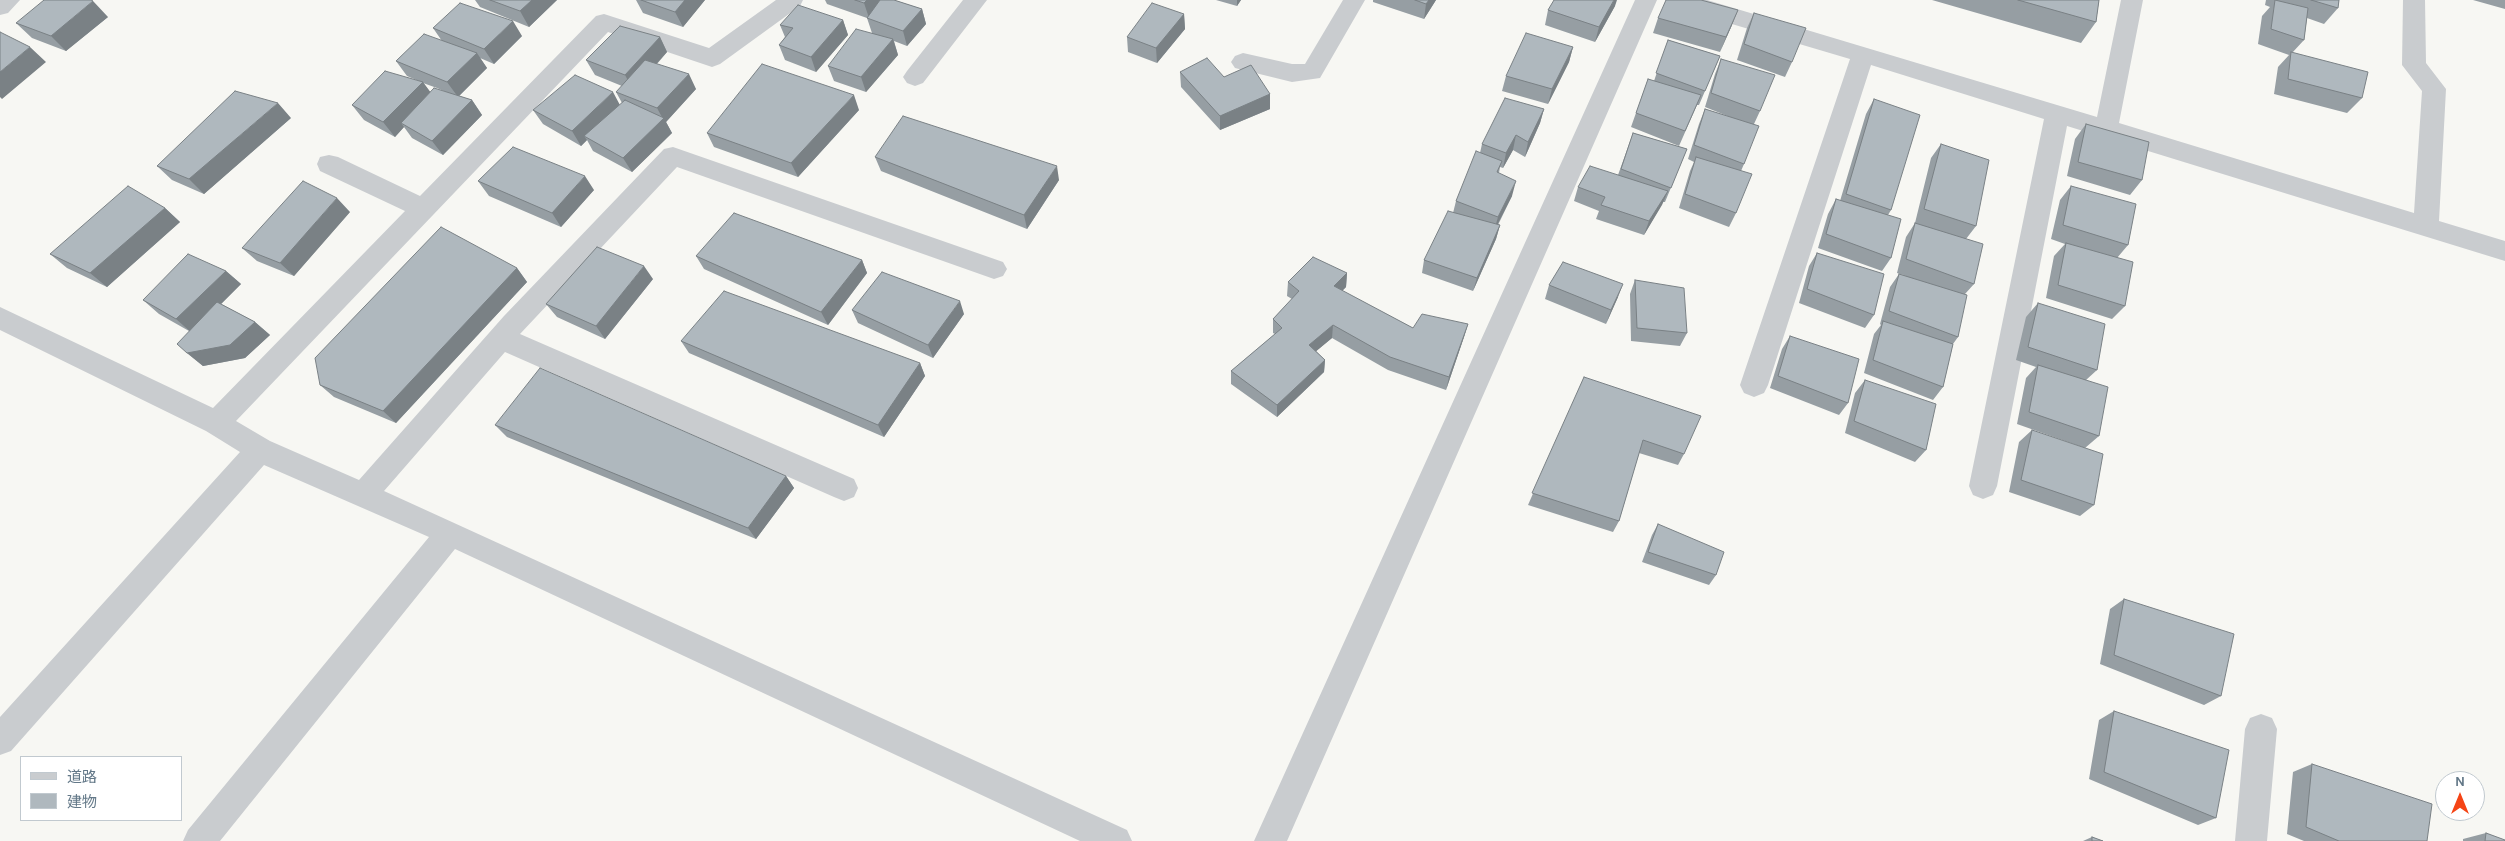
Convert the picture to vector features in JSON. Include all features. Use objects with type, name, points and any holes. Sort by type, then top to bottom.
[{"type":"street","points":[[0,7],[9,0]]},
{"type":"street","points":[[216,423],[604,22],[712,58],[792,0]]},
{"type":"street","points":[[915,77],[976,0]]},
{"type":"street","points":[[1243,62],[1292,73],[1312,72],[1354,0]]},
{"type":"street","points":[[1270,841],[1646,0]]},
{"type":"street","points":[[1679,0],[1863,54],[2505,251]]},
{"type":"street","points":[[2106,129],[2132,0]]},
{"type":"street","points":[[2414,0],[2414,65],[2434,89],[2426,227]]},
{"type":"street","points":[[1754,385],[1863,54]]},
{"type":"street","points":[[1983,486],[2057,114]]},
{"type":"street","points":[[363,495],[501,338],[673,156],[994,269]]},
{"type":"street","points":[[329,164],[424,209]]},
{"type":"street","points":[[0,318],[216,423],[260,450],[450,533],[1116,841]]},
{"type":"street","points":[[501,338],[844,488]]},
{"type":"street","points":[[0,740],[260,450]]},
{"type":"street","points":[[199,841],[450,533]]},
{"type":"street","points":[[2251,841],[2261,729]]},
{"type":"building","points":[[44,0],[93,1],[51,36],[16,23]]},
{"type":"building","points":[[490,0],[532,0],[520,11]]},
{"type":"building","points":[[641,0],[685,0],[675,12]]},
{"type":"building","points":[[855,0],[867,0],[864,3]]},
{"type":"building","points":[[880,0],[894,0],[922,9],[903,31],[867,18]]},
{"type":"building","points":[[1415,0],[1429,0],[1426,4]]},
{"type":"building","points":[[1554,0],[1614,0],[1599,27],[1548,10]]},
{"type":"building","points":[[1666,0],[1701,0],[1738,10],[1726,37],[1658,18]]},
{"type":"building","points":[[2018,0],[2099,0],[2096,22]]},
{"type":"building","points":[[2275,0],[2308,8],[2304,40],[2271,29]]},
{"type":"building","points":[[2311,0],[2339,0],[2338,8]]},
{"type":"building","points":[[460,3],[513,21],[484,49],[433,28]]},
{"type":"building","points":[[1152,3],[1184,14],[1156,48],[1127,37]]},
{"type":"building","points":[[798,5],[843,20],[811,57],[779,45],[793,28],[780,25]]},
{"type":"building","points":[[1754,13],[1806,28],[1792,62],[1744,44]]},
{"type":"building","points":[[620,26],[660,37],[625,75],[586,60]]},
{"type":"building","points":[[856,29],[893,39],[861,77],[828,66]]},
{"type":"building","points":[[0,32],[30,47],[0,72]]},
{"type":"building","points":[[1526,33],[1573,47],[1552,89],[1506,76]]},
{"type":"building","points":[[424,34],[477,53],[447,82],[396,61]]},
{"type":"building","points":[[1668,40],[1720,56],[1705,91],[1656,73]]},
{"type":"building","points":[[2291,52],[2368,72],[2362,98],[2288,79]]},
{"type":"building","points":[[1207,58],[1224,77],[1251,65],[1270,94],[1220,116],[1180,72]]},
{"type":"building","points":[[1721,59],[1775,75],[1760,111],[1711,93]]},
{"type":"building","points":[[645,60],[689,74],[657,108],[616,92]]},
{"type":"building","points":[[762,64],[854,95],[791,163],[707,133]]},
{"type":"building","points":[[385,71],[423,82],[383,122],[352,105]]},
{"type":"building","points":[[575,75],[613,92],[572,131],[533,110]]},
{"type":"building","points":[[1648,79],[1701,95],[1685,131],[1636,113]]},
{"type":"building","points":[[434,88],[472,100],[432,141],[401,123]]},
{"type":"building","points":[[235,91],[278,103],[189,179],[157,166]]},
{"type":"building","points":[[1505,98],[1544,109],[1528,142],[1516,135],[1506,153],[1482,144]]},
{"type":"building","points":[[1874,99],[1920,115],[1891,210],[1846,194]]},
{"type":"building","points":[[625,100],[664,118],[623,158],[584,136]]},
{"type":"building","points":[[1705,109],[1759,126],[1744,164],[1694,145]]},
{"type":"building","points":[[903,116],[1057,166],[1024,215],[875,157]]},
{"type":"building","points":[[2086,124],[2149,142],[2142,180],[2078,162]]},
{"type":"building","points":[[1633,133],[1687,149],[1671,188],[1621,169]]},
{"type":"building","points":[[1941,144],[1989,160],[1976,226],[1924,209]]},
{"type":"building","points":[[513,147],[585,176],[552,213],[478,181]]},
{"type":"building","points":[[1476,151],[1502,161],[1497,172],[1516,181],[1498,217],[1456,201]]},
{"type":"building","points":[[1696,157],[1752,174],[1736,213],[1685,194]]},
{"type":"building","points":[[1590,166],[1668,191],[1649,221],[1601,205],[1605,197],[1578,187]]},
{"type":"building","points":[[303,181],[337,198],[280,263],[242,248]]},
{"type":"building","points":[[128,186],[165,208],[90,273],[50,254]]},
{"type":"building","points":[[2071,186],[2136,204],[2128,245],[2063,225]]},
{"type":"building","points":[[1836,199],[1901,219],[1891,258],[1826,234]]},
{"type":"building","points":[[1448,211],[1500,225],[1477,278],[1424,260]]},
{"type":"building","points":[[734,213],[862,260],[821,312],[696,256]]},
{"type":"building","points":[[1915,223],[1983,244],[1974,284],[1906,259]]},
{"type":"building","points":[[441,227],[517,268],[383,411],[320,385],[315,358]]},
{"type":"building","points":[[2066,243],[2133,262],[2125,306],[2058,285]]},
{"type":"building","points":[[597,247],[644,266],[596,326],[546,304]]},
{"type":"building","points":[[1817,253],[1884,274],[1874,315],[1807,289]]},
{"type":"building","points":[[188,254],[226,271],[176,319],[143,300]]},
{"type":"building","points":[[1313,257],[1347,273],[1334,286],[1413,328],[1422,314],[1468,324],[1449,377],[1390,357],[1333,325],[1309,345],[1325,360],[1277,405],[1231,371],[1282,328],[1273,319],[1299,291],[1288,282]]},
{"type":"building","points":[[1563,262],[1623,284],[1611,310],[1549,285]]},
{"type":"building","points":[[882,272],[960,301],[928,345],[852,310]]},
{"type":"building","points":[[1899,274],[1967,295],[1958,337],[1889,311]]},
{"type":"building","points":[[1635,280],[1684,288],[1687,333],[1637,328]]},
{"type":"building","points":[[724,291],[920,363],[878,425],[681,341]]},
{"type":"building","points":[[217,302],[255,322],[230,345],[187,353],[177,344]]},
{"type":"building","points":[[2038,303],[2105,324],[2097,370],[2028,347]]},
{"type":"building","points":[[1883,321],[1953,344],[1943,387],[1873,360]]},
{"type":"building","points":[[1790,336],[1859,359],[1848,403],[1778,376]]},
{"type":"building","points":[[2038,365],[2108,387],[2099,436],[2029,412]]},
{"type":"building","points":[[540,368],[786,476],[748,528],[495,425]]},
{"type":"building","points":[[1584,377],[1701,416],[1684,454],[1643,440],[1619,521],[1532,493]]},
{"type":"building","points":[[1865,380],[1936,404],[1926,450],[1854,421]]},
{"type":"building","points":[[2032,430],[2103,454],[2094,505],[2021,480]]},
{"type":"building","points":[[1658,524],[1724,552],[1716,575],[1648,552]]},
{"type":"building","points":[[2124,599],[2234,634],[2221,696],[2114,655]]},
{"type":"building","points":[[2114,711],[2229,750],[2216,818],[2104,772]]},
{"type":"building","points":[[2312,764],[2432,804],[2427,841],[2339,841],[2306,827]]},
{"type":"building","points":[[2486,833],[2505,840],[2505,841],[2485,841]]},
{"type":"building","points":[[2092,837],[2103,841],[2092,841]]}]
